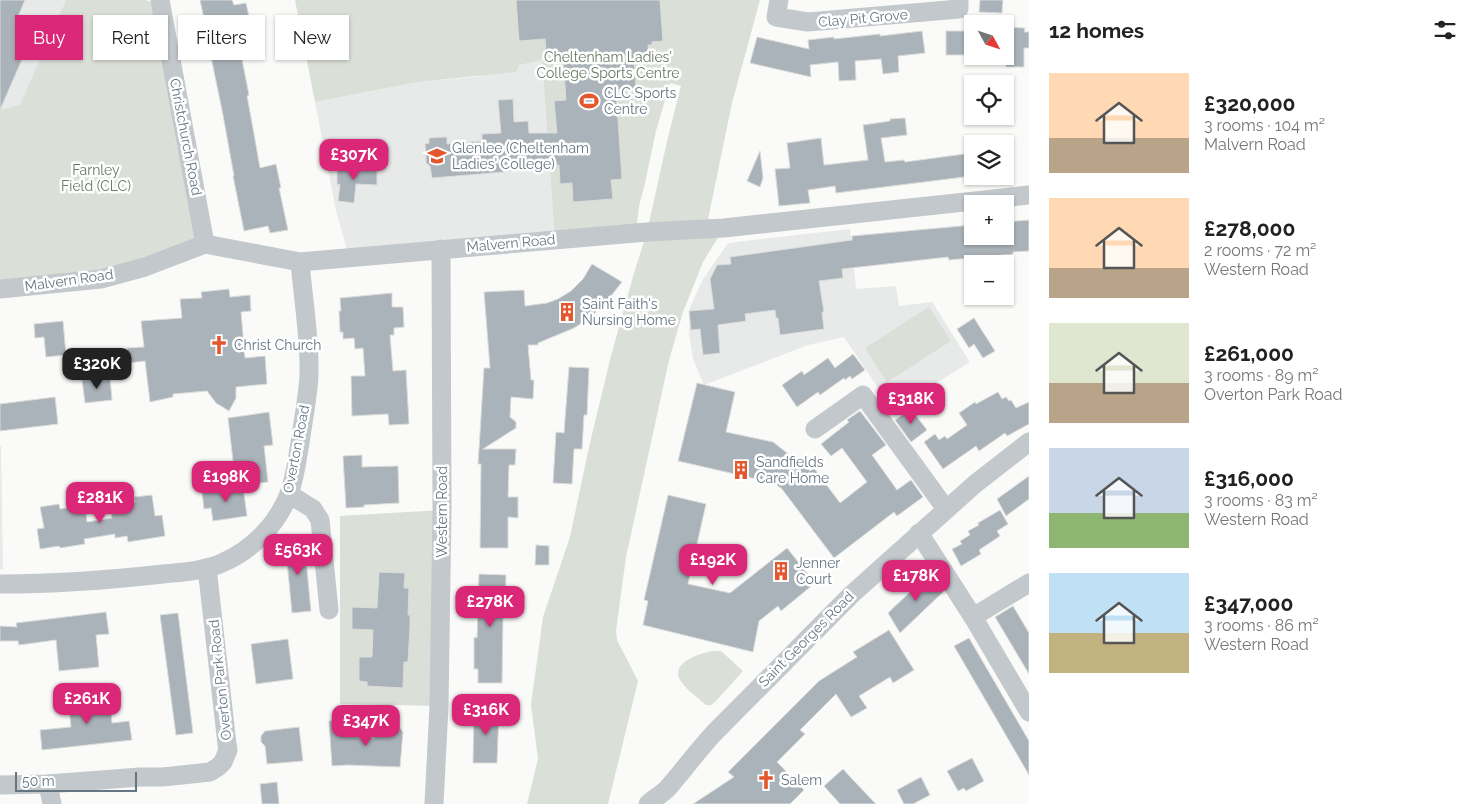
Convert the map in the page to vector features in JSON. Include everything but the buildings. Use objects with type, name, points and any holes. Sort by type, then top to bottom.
[{"type":"street","name":"Clay Pit Grove","points":[[779,0],[776,17],[808,22],[959,9],[959,0]]},
{"type":"street","name":"Christchurch Road","points":[[156,2],[205,244]]},
{"type":"street","name":"Malvern Road","points":[[0,289],[101,279],[145,267],[205,244],[300,262],[440,249],[724,228],[1029,195]]},
{"type":"street","name":"Western Road","points":[[434,804],[439,706],[442,510],[440,249]]},
{"type":"street","name":"Overton Road","points":[[0,584],[117,579],[207,568],[234,557],[258,540],[276,519],[289,494],[304,418],[309,375],[300,262]]},
{"type":"street","points":[[815,429],[863,395],[946,508]]},
{"type":"street","name":"Saint Georges Road","points":[[648,804],[653,798],[663,798],[696,752],[851,595],[946,508],[1029,442]]},
{"type":"street","points":[[289,494],[313,509],[320,520],[329,610]]},
{"type":"street","points":[[919,533],[1029,712]]},
{"type":"street","name":"Overton Park Road","points":[[0,785],[163,777],[210,772],[223,762],[227,744],[207,568]]},
{"type":"street","points":[[972,617],[1029,583]]},
{"type":"street","points":[[48,784],[52,804]]},
{"type":"shaded area","points":[[0,0],[66,0],[59,15],[15,15],[15,60],[40,60],[20,106],[0,110]]},
{"type":"shaded area","name":"Glenlee (Cheltenham Ladies' College)","points":[[542,60],[555,240],[349,257],[336,211],[315,102],[418,82],[475,77]]},
{"type":"shaded area","points":[[850,229],[856,289],[896,286],[899,306],[932,302],[970,362],[893,410],[844,337],[808,345],[704,385],[693,359],[689,333],[690,307],[703,279],[728,243]]},
{"type":"shaded area","points":[[1,446],[3,570],[0,569]]},
{"type":"green space","name":"Farnley Field (CLC)","points":[[66,0],[146,0],[161,6],[163,15],[93,15],[93,60],[168,60],[168,44],[205,244],[145,267],[0,289],[0,110],[20,105],[40,60],[83,60],[83,15],[59,15]]},
{"type":"green space","name":"Cheltenham Ladies' College Sports Centre","points":[[295,0],[760,0],[732,103],[706,229],[724,228],[703,262],[683,312],[669,360],[626,557],[616,631],[617,640],[638,681],[608,804],[527,804],[538,759],[531,705],[543,617],[570,537],[610,360],[647,232],[681,86],[670,83],[656,131],[639,206],[636,233],[555,240],[542,60],[519,65],[516,72],[418,82],[315,102],[307,60],[349,60],[349,15],[298,15]]},
{"type":"green space","points":[[929,307],[951,341],[887,382],[865,348]]},
{"type":"green space","points":[[442,510],[439,706],[340,704],[340,516]]},
{"type":"green space","points":[[712,651],[721,651],[743,671],[716,701],[711,705],[706,705],[683,684],[678,671],[692,657]]},
{"type":"place","name":"CLC Sports Centre","points":[[589,101]]},
{"type":"place","name":"Glenlee (Cheltenham Ladies' College)","points":[[437,156]]},
{"type":"place","name":"Saint Faith's Nursing Home","points":[[567,312]]},
{"type":"place","name":"Christ Church","points":[[219,345]]},
{"type":"place","name":"Sandfields Care Home","points":[[741,470]]},
{"type":"place","name":"Jenner Court","points":[[781,571]]},
{"type":"place","name":"Salem","points":[[766,780]]}]
